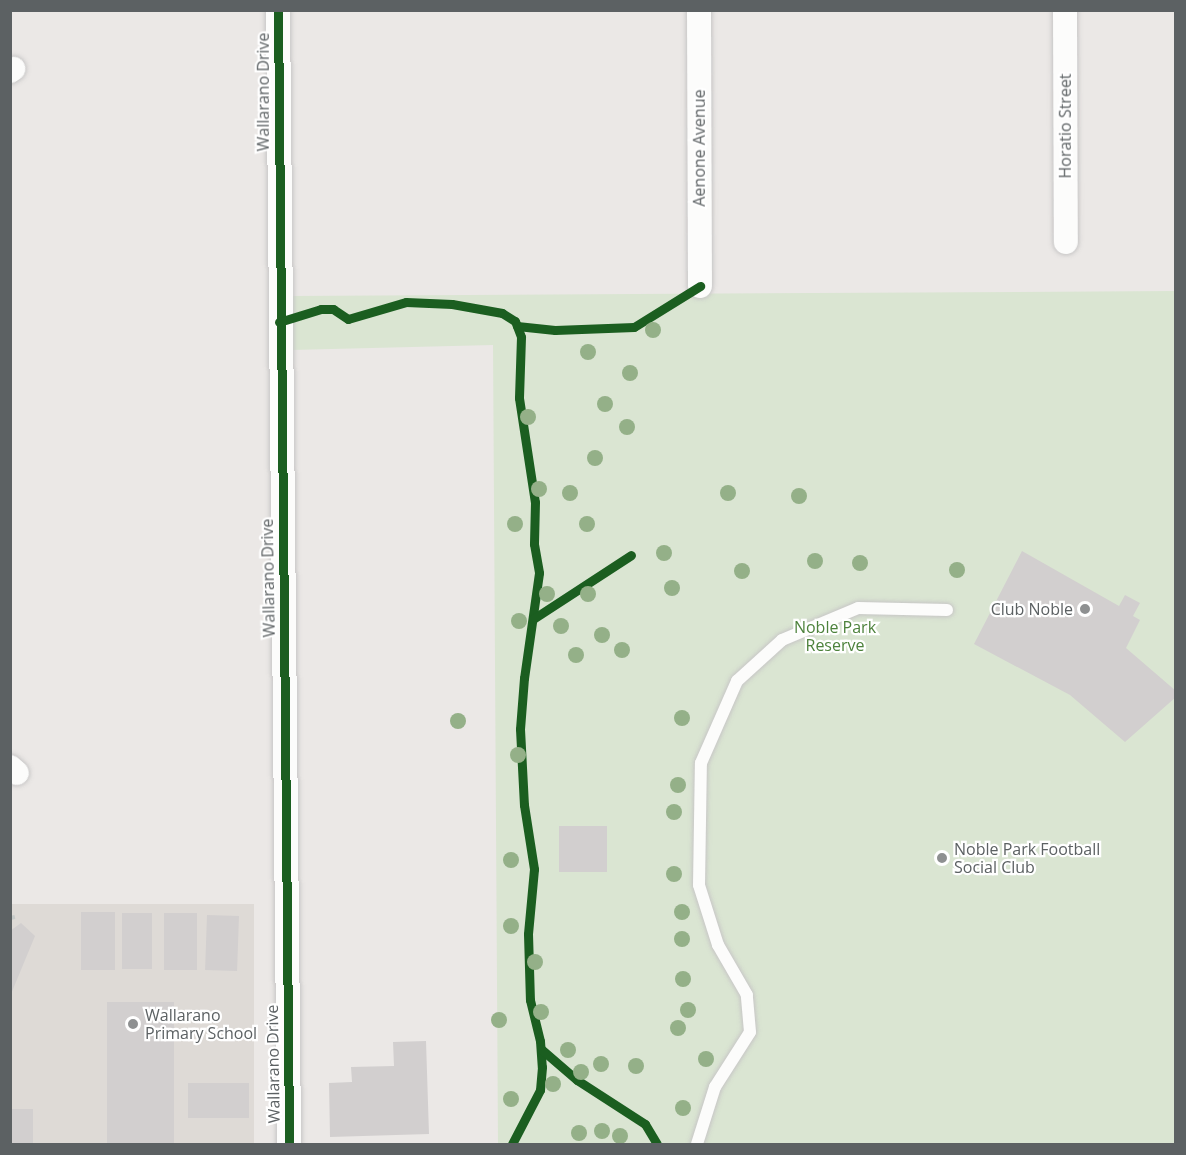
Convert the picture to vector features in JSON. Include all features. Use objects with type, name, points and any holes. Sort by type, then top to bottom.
[{"type":"street","name":"Wallarano Drive","points":[[278,10],[289,1144]]},
{"type":"street","name":"Aenone Avenue","points":[[699,10],[700,286]]},
{"type":"street","name":"Horatio Street","points":[[1065,10],[1066,242]]},
{"type":"lane","points":[[697,1144],[715,1087],[750,1032],[747,995],[718,945],[699,885],[701,763],[737,681],[782,640],[858,608],[947,610]]},
{"type":"shaded area","name":"Wallarano Primary School","points":[[11,904],[254,904],[254,1144],[11,1144]]},
{"type":"green space","name":"Noble Park Reserve","points":[[1175,291],[1175,1144],[498,1144],[493,345],[291,350],[291,296]]},
{"type":"building","points":[[1022,551],[1119,606],[1125,595],[1140,603],[1133,616],[1140,620],[1126,648],[1176,691],[1176,697],[1125,742],[1070,695],[974,644]]},
{"type":"building","points":[[559,826],[607,826],[607,872],[559,872]]},
{"type":"building","points":[[81,912],[115,912],[115,970],[81,970]]},
{"type":"building","points":[[122,913],[152,913],[152,969],[122,969]]},
{"type":"building","points":[[164,913],[197,913],[197,970],[164,970]]},
{"type":"building","points":[[207,915],[239,916],[237,971],[205,970]]},
{"type":"building","points":[[21,923],[35,936],[11,994],[10,931]]},
{"type":"building","points":[[107,1002],[174,1002],[174,1144],[107,1144]]},
{"type":"building","points":[[426,1041],[429,1134],[330,1137],[329,1083],[352,1082],[351,1067],[394,1066],[393,1042]]},
{"type":"building","points":[[188,1083],[249,1083],[249,1118],[188,1118]]},
{"type":"building","points":[[10,1109],[33,1109],[33,1144],[10,1144]]},
{"type":"cycle path","points":[[278,10],[289,1144]]},
{"type":"cycle path","points":[[517,326],[555,330],[634,327],[700,286]]},
{"type":"cycle path","points":[[279,322],[321,309],[333,309],[348,319],[406,302],[452,304],[502,313],[515,321],[521,337],[519,398],[535,502],[534,544],[539,573],[524,678],[520,729],[524,805],[534,869],[528,934],[530,1000],[540,1041],[542,1067],[540,1090],[512,1144]]},
{"type":"cycle path","points":[[533,619],[631,555]]},
{"type":"cycle path","points":[[541,1049],[577,1080],[645,1124],[657,1144]]},
{"type":"place","name":"Club Noble","points":[[1085,609]]},
{"type":"place","name":"Noble Park Football Social Club","points":[[942,858]]},
{"type":"place","name":"Wallarano Primary School","points":[[133,1024]]}]
